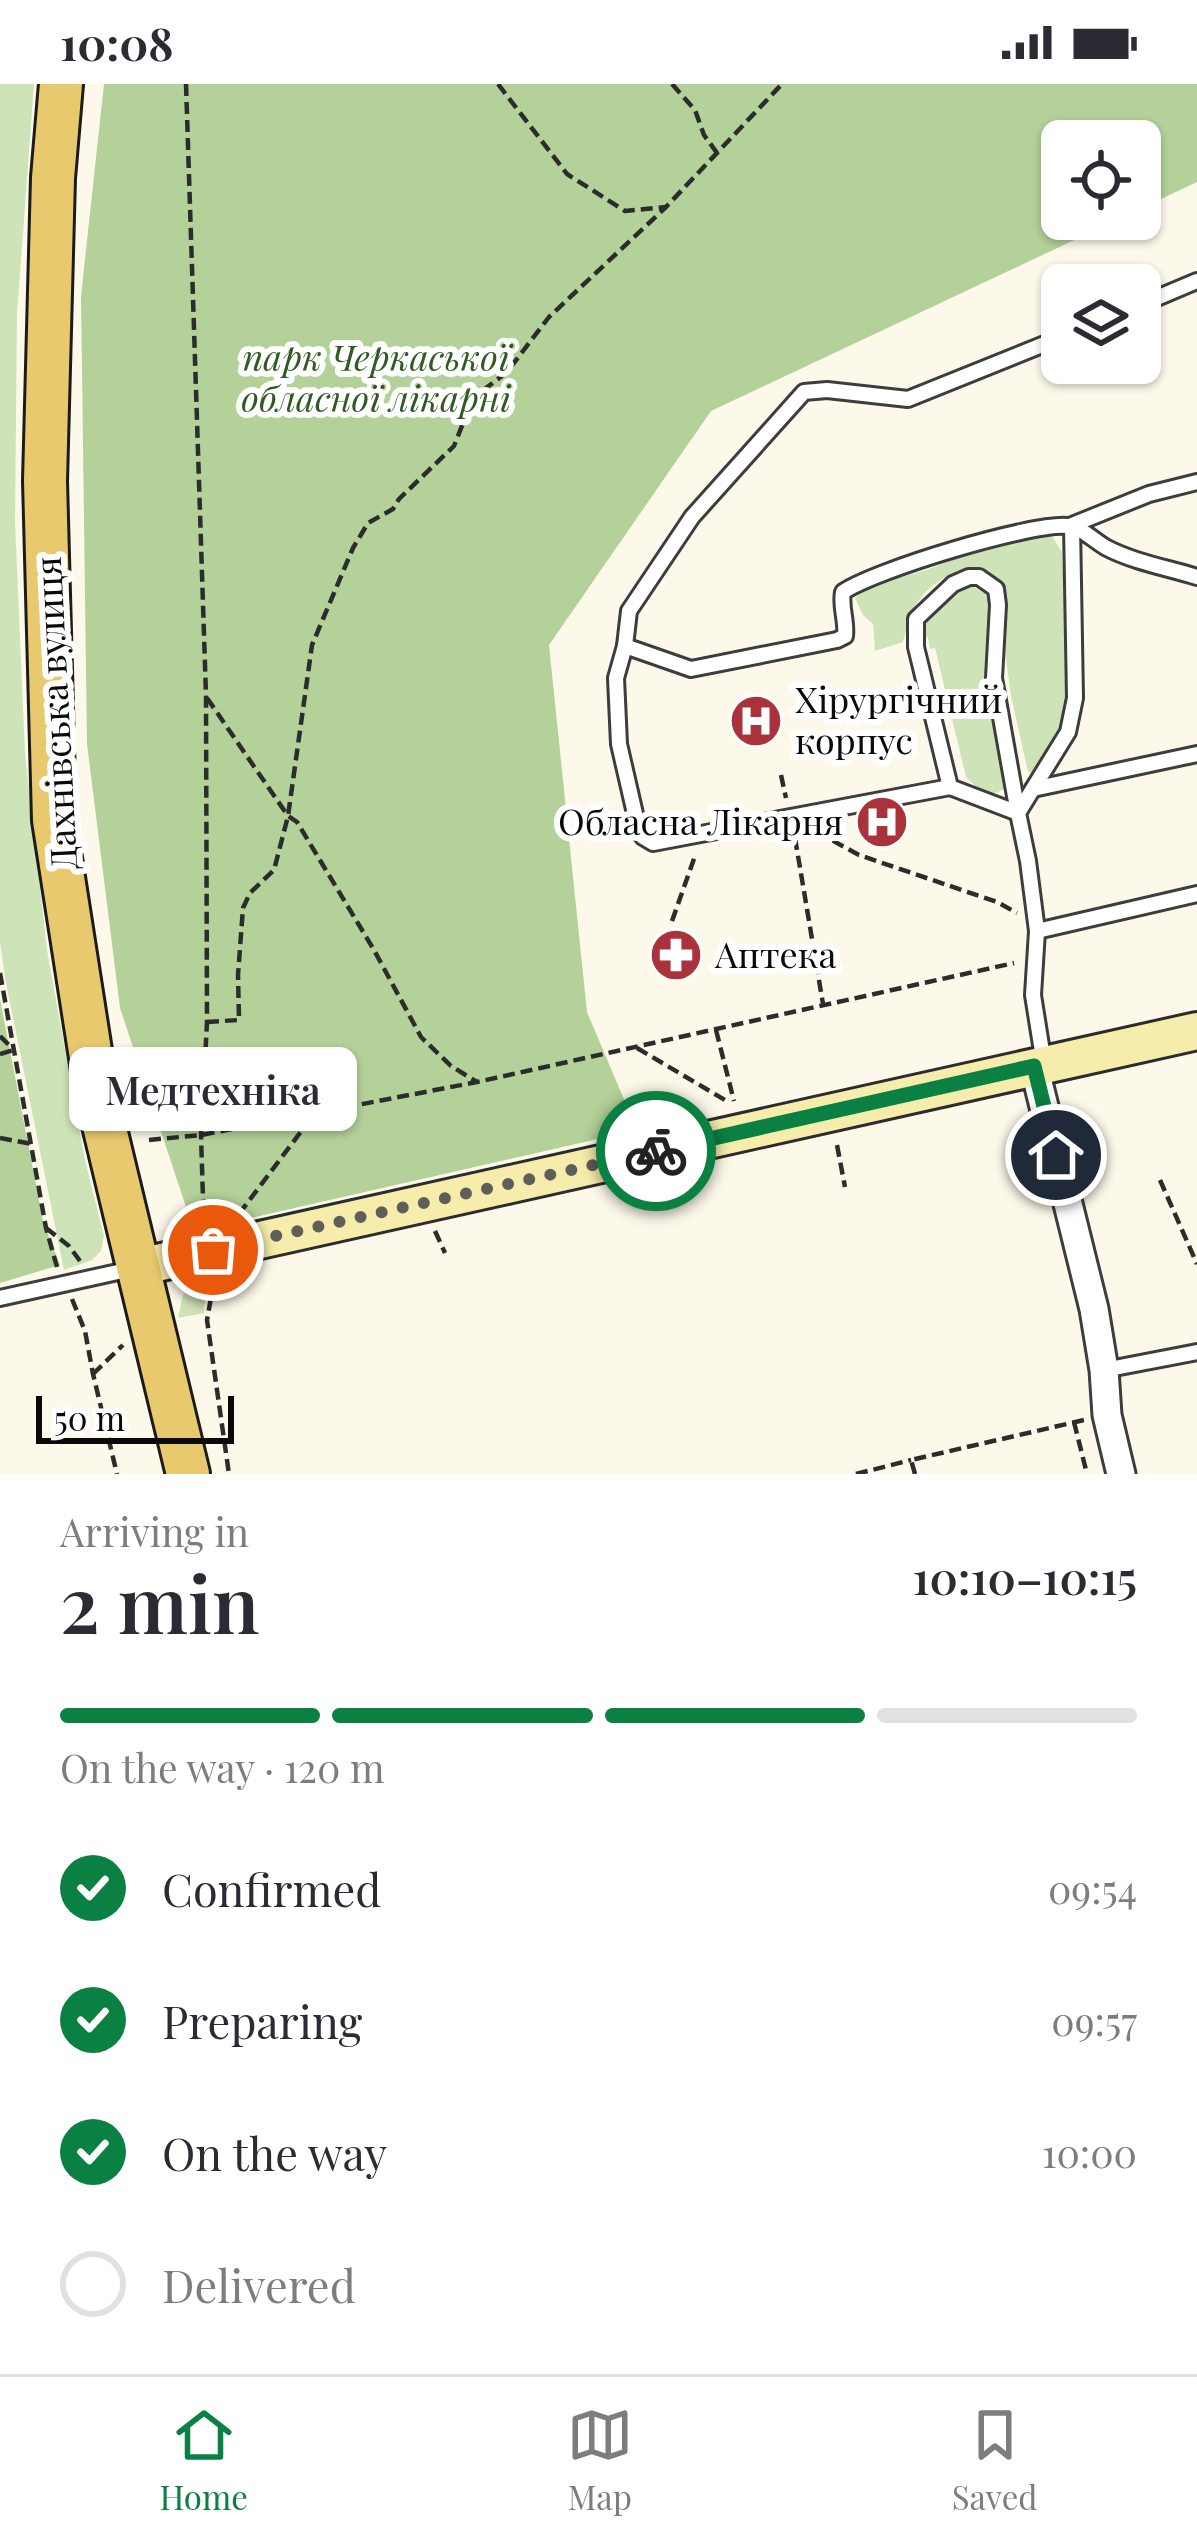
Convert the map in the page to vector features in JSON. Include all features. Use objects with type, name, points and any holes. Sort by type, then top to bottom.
[{"type":"main road","name":"Дахнівська вулиця","points":[[61,84],[53,178],[45,481],[54,820],[98,1096],[188,1474]]},
{"type":"street","points":[[139,1267],[1197,1030]]},
{"type":"street","points":[[1039,1065],[1094,1309],[1107,1415],[1121,1474]]},
{"type":"lane","points":[[1161,296],[1197,281]]},
{"type":"lane","points":[[1018,813],[950,788],[653,843],[639,831],[619,744],[616,678],[629,610],[692,517],[804,392],[827,390],[908,400],[1041,346]]},
{"type":"lane","points":[[625,646],[692,669],[837,640],[845,637],[841,602],[843,592],[851,587],[1034,528],[1072,525],[1149,494],[1197,482]]},
{"type":"lane","points":[[1072,525],[1110,550],[1197,577]]},
{"type":"lane","points":[[1018,813],[1068,732],[1075,698],[1072,525]]},
{"type":"lane","points":[[950,788],[916,647],[916,619],[953,584],[979,578],[996,589],[998,604],[994,678],[1037,931],[1033,995],[1039,1065]]},
{"type":"lane","points":[[1034,789],[1197,754]]},
{"type":"lane","points":[[1037,931],[1197,894]]},
{"type":"lane","points":[[0,1298],[139,1267]]},
{"type":"lane","points":[[1104,1370],[1197,1352]]},
{"type":"path","points":[[186,84],[206,697],[207,1022],[201,1135],[203,1199],[209,1225]]},
{"type":"path","points":[[498,84],[567,174],[625,211],[666,207]]},
{"type":"path","points":[[672,84],[695,110],[717,153]]},
{"type":"path","points":[[207,1022],[239,1021],[244,908],[250,893],[274,869],[289,815],[312,645],[353,548],[368,524],[393,509],[454,446],[473,398],[507,372],[550,317],[666,207],[782,84]]},
{"type":"path","points":[[206,697],[298,822],[422,1037],[451,1066],[477,1082]]},
{"type":"path","points":[[149,1140],[201,1135],[477,1082],[1034,958],[1023,916],[997,902],[859,855],[791,817]]},
{"type":"path","points":[[791,817],[823,1004]]},
{"type":"path","points":[[672,921],[703,833]]},
{"type":"path","points":[[0,973],[46,1228],[59,1275],[86,1331],[117,1474]]},
{"type":"path","points":[[634,1046],[735,1106],[716,1028]]},
{"type":"path","points":[[0,1036],[14,1050]]},
{"type":"path","points":[[0,1054],[14,1050]]},
{"type":"path","points":[[250,1201],[315,1113]]},
{"type":"path","points":[[835,1136],[845,1187]]},
{"type":"path","points":[[0,1138],[32,1144]]},
{"type":"path","points":[[1160,1180],[1197,1264]]},
{"type":"path","points":[[434,1226],[445,1253]]},
{"type":"path","points":[[46,1228],[69,1246],[88,1279]]},
{"type":"path","points":[[215,1269],[207,1320],[230,1474]]},
{"type":"path","points":[[192,1323],[207,1320]]},
{"type":"path","points":[[93,1374],[130,1338]]},
{"type":"path","points":[[856,1474],[1107,1415]]},
{"type":"path","points":[[1074,1422],[1087,1474]]},
{"type":"path","points":[[911,1460],[915,1474]]},
{"type":"green space","points":[[0,84],[34,84],[17,314],[15,522],[25,753],[47,950],[85,1160],[104,1236],[101,1251],[92,1260],[64,1270],[0,941]]},
{"type":"green space","name":"парк Черкаської обласної лікарні","points":[[104,84],[1197,84],[1197,182],[1161,199],[1161,120],[1041,120],[1041,240],[1074,240],[711,411],[549,645],[587,1012],[637,1130],[194,1231],[120,1008],[87,744],[81,296]]},
{"type":"green space","points":[[1045,533],[1062,552],[1068,686],[1064,727],[1034,773],[1028,772],[1011,696],[1005,652],[1006,588],[999,579],[980,568],[939,581],[916,604],[903,642],[875,651],[873,624],[855,598],[879,583],[999,543]]},
{"type":"green space","points":[[972,586],[987,595],[990,607],[985,683],[1006,784],[994,793],[979,789],[966,777],[935,648],[930,649],[924,637],[928,619],[939,603]]},
{"type":"green space","points":[[0,999],[43,1221],[60,1265],[0,1283]]},
{"type":"green space","points":[[206,1273],[204,1313],[178,1318],[183,1295]]},
{"type":"way so far","points":[[213,1250],[656,1151]]},
{"type":"place","name":"Хірургічний корпус","points":[[756,721]]},
{"type":"place","name":"Обласна Лікарня","points":[[882,822]]},
{"type":"place","name":"Аптека","points":[[676,955]]},
{"type":"place","name":"Медтехніка","points":[[213,1250]]},
{"type":"route","points":[[656,1151],[1034,1066],[1056,1155]]}]
